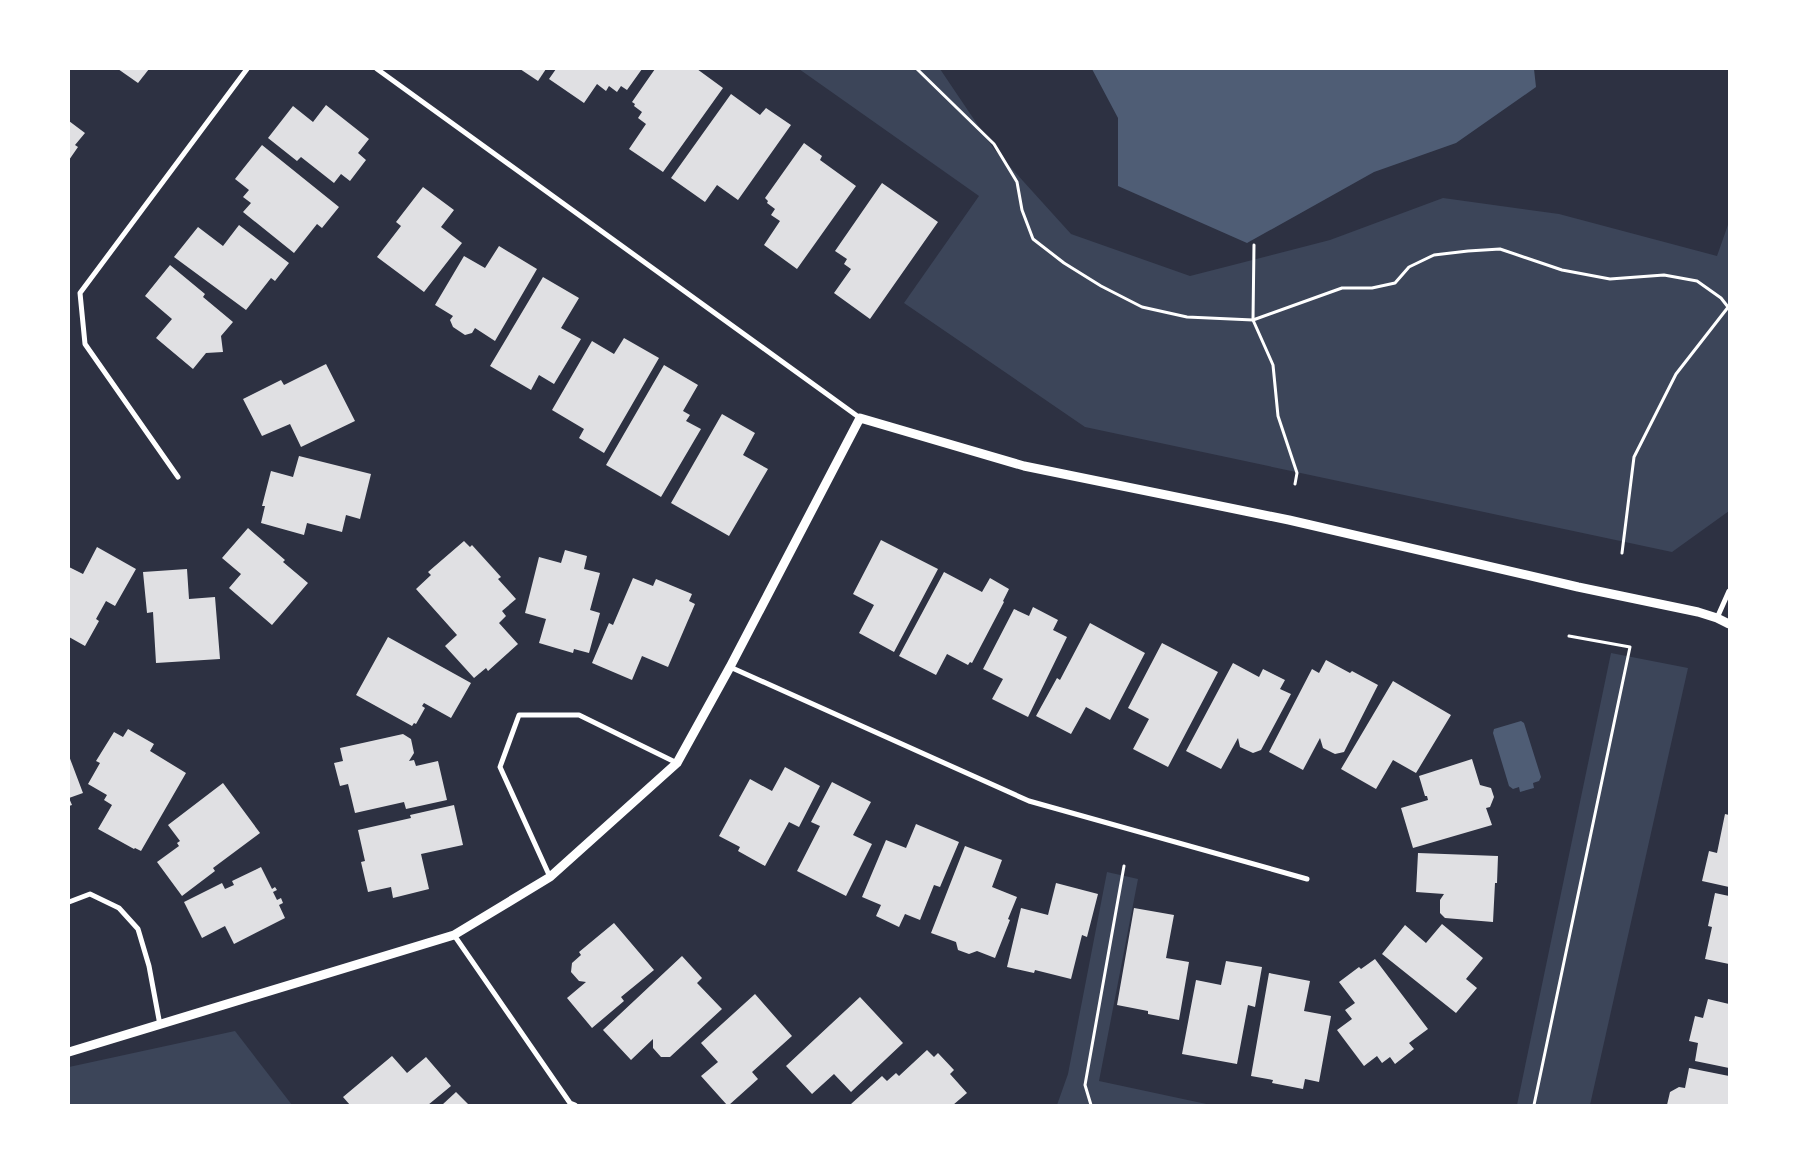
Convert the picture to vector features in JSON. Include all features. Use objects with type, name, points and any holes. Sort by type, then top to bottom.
[{"type":"street","points":[[178,477],[85,344],[80,292],[247,69]]},
{"type":"street","points":[[377,69],[860,418],[1024,466],[1289,520],[1578,587],[1698,612],[1729,624]]},
{"type":"street","points":[[69,1052],[454,935],[550,877],[677,763],[730,667],[860,418]]},
{"type":"street","points":[[1717,618],[1729,592]]},
{"type":"street","points":[[730,667],[1029,801],[1307,879]]},
{"type":"street","points":[[550,877],[500,767],[519,715],[579,716],[677,763]]},
{"type":"street","points":[[69,902],[90,894],[119,908],[138,929],[149,966],[160,1024]]},
{"type":"street","points":[[454,935],[570,1103],[575,1105]]},
{"type":"path","points":[[917,69],[994,144],[1017,182],[1022,210],[1033,239],[1064,263],[1142,308],[1187,317],[1253,320],[1342,288],[1372,288],[1395,283],[1409,268],[1434,255],[1468,250],[1500,250],[1562,270],[1610,279],[1664,275],[1697,281],[1729,306],[1676,374],[1634,457],[1622,552]]},
{"type":"path","points":[[1254,245],[1253,320],[1272,364],[1278,416],[1297,473],[1295,484]]},
{"type":"path","points":[[1534,1105],[1630,647],[1569,636]]},
{"type":"path","points":[[1091,1105],[1085,1085],[1124,866]]},
{"type":"shaded area","points":[[799,69],[940,69],[994,149],[1071,234],[1190,276],[1330,240],[1443,198],[1559,214],[1717,256],[1729,222],[1729,511],[1672,552],[1085,427],[904,303],[979,196]]},
{"type":"shaded area","points":[[1092,69],[1534,69],[1536,87],[1456,143],[1374,172],[1247,243],[1118,186],[1118,118]]},
{"type":"shaded area","points":[[1611,653],[1688,668],[1590,1105],[1517,1105]]},
{"type":"shaded area","points":[[1521,721],[1524,723],[1541,777],[1539,781],[1533,783],[1534,788],[1520,792],[1519,787],[1513,789],[1509,786],[1493,733],[1494,729]]},
{"type":"shaded area","points":[[1107,872],[1138,879],[1099,1081],[1211,1105],[1057,1105],[1068,1074]]},
{"type":"shaded area","points":[[235,1031],[292,1105],[69,1105],[69,1067]]},
{"type":"building","points":[[118,69],[149,69],[138,83]]},
{"type":"building","points":[[520,69],[546,69],[538,81]]},
{"type":"building","points":[[556,69],[642,69],[627,90],[621,86],[617,92],[609,86],[606,91],[597,84],[584,103],[549,79]]},
{"type":"building","points":[[655,69],[697,69],[723,88],[663,172],[629,149],[646,124],[638,118],[642,112],[632,102]]},
{"type":"building","points":[[731,94],[760,115],[766,108],[791,125],[738,200],[717,185],[705,202],[671,178]]},
{"type":"building","points":[[326,105],[369,139],[358,153],[366,160],[350,181],[341,174],[334,183],[301,157],[297,161],[268,138],[293,106],[313,122]]},
{"type":"building","points":[[69,121],[85,133],[75,145],[78,147],[69,160]]},
{"type":"building","points":[[804,143],[822,156],[820,160],[856,186],[797,269],[764,245],[780,221],[771,215],[775,209],[767,203],[768,201],[765,198]]},
{"type":"building","points":[[262,145],[339,207],[322,228],[317,224],[294,253],[243,212],[251,203],[243,197],[249,190],[235,179]]},
{"type":"building","points":[[882,183],[938,222],[870,319],[834,293],[851,269],[844,264],[847,259],[835,251]]},
{"type":"building","points":[[423,187],[454,210],[441,227],[462,243],[424,292],[377,257],[401,226],[396,222]]},
{"type":"building","points":[[239,225],[289,263],[275,281],[271,278],[246,310],[174,257],[198,227],[223,246]]},
{"type":"building","points":[[499,246],[537,269],[495,341],[475,328],[472,333],[465,335],[453,327],[450,320],[453,316],[435,305],[464,256],[485,268]]},
{"type":"building","points":[[170,265],[205,294],[203,297],[233,322],[221,336],[223,352],[206,353],[193,369],[156,338],[172,319],[145,296]]},
{"type":"building","points":[[543,277],[579,298],[561,328],[581,339],[554,384],[539,375],[531,390],[490,366]]},
{"type":"building","points":[[624,338],[659,358],[604,453],[579,438],[584,429],[552,410],[592,341],[614,354]]},
{"type":"building","points":[[326,364],[355,421],[301,447],[290,424],[262,436],[243,399],[281,380],[284,385]]},
{"type":"building","points":[[664,365],[698,385],[683,411],[690,415],[686,421],[701,429],[661,497],[606,465]]},
{"type":"building","points":[[722,414],[755,433],[743,455],[768,469],[729,536],[671,503]]},
{"type":"building","points":[[299,456],[371,474],[360,519],[346,515],[342,532],[307,523],[304,535],[261,523],[265,506],[262,506],[271,471],[293,477]]},
{"type":"building","points":[[248,528],[308,583],[272,625],[229,588],[241,574],[222,558]]},
{"type":"building","points":[[881,540],[938,569],[894,652],[859,633],[874,605],[853,594]]},
{"type":"building","points":[[464,541],[470,547],[472,545],[501,577],[498,579],[516,599],[502,611],[506,616],[499,623],[518,644],[488,671],[486,668],[474,678],[445,646],[457,635],[416,589],[431,575],[428,572]]},
{"type":"building","points":[[97,547],[136,569],[115,606],[106,601],[96,619],[99,621],[85,646],[69,637],[69,567],[83,574]]},
{"type":"building","points":[[565,550],[587,556],[584,569],[600,573],[590,610],[600,613],[589,653],[574,649],[573,653],[539,643],[546,619],[525,613],[539,557],[561,563]]},
{"type":"building","points":[[187,569],[189,599],[215,597],[220,659],[156,663],[153,612],[147,613],[143,572]]},
{"type":"building","points":[[944,572],[982,592],[990,578],[1009,589],[972,663],[970,662],[968,665],[947,654],[936,675],[899,656]]},
{"type":"building","points":[[633,578],[653,586],[656,579],[692,594],[689,601],[695,604],[668,667],[642,656],[632,680],[592,663],[609,623],[613,625]]},
{"type":"building","points":[[1033,607],[1058,620],[1053,630],[1067,637],[1028,717],[992,699],[1003,679],[983,669],[1014,609],[1029,616]]},
{"type":"building","points":[[1090,623],[1145,653],[1110,720],[1086,707],[1071,734],[1036,716],[1057,678],[1060,680]]},
{"type":"building","points":[[388,637],[471,683],[451,718],[424,703],[422,706],[425,708],[416,724],[414,723],[412,726],[356,695]]},
{"type":"building","points":[[1162,643],[1218,672],[1168,767],[1133,749],[1149,719],[1128,708]]},
{"type":"building","points":[[1326,660],[1378,685],[1344,752],[1335,754],[1323,748],[1320,738],[1303,770],[1269,752],[1312,669],[1319,673]]},
{"type":"building","points":[[1233,663],[1259,677],[1263,669],[1285,680],[1280,689],[1291,694],[1261,750],[1253,753],[1240,747],[1238,738],[1221,769],[1186,751]]},
{"type":"building","points":[[1393,681],[1451,715],[1416,773],[1393,760],[1376,789],[1341,769]]},
{"type":"building","points":[[128,729],[154,744],[150,751],[186,773],[141,851],[98,829],[112,805],[104,800],[107,795],[88,784],[100,763],[96,761],[114,732],[123,737]]},
{"type":"building","points":[[403,734],[411,739],[414,753],[409,761],[414,760],[416,766],[438,761],[447,800],[406,809],[404,802],[355,813],[348,784],[340,786],[334,763],[343,761],[340,748]]},
{"type":"building","points":[[69,756],[83,793],[69,798]]},
{"type":"building","points":[[1472,759],[1480,785],[1491,788],[1494,797],[1490,807],[1486,808],[1492,825],[1413,848],[1401,808],[1428,800],[1419,776]]},
{"type":"building","points":[[785,767],[820,786],[799,827],[789,822],[765,866],[738,851],[740,847],[719,836],[750,779],[772,791]]},
{"type":"building","points":[[832,782],[871,802],[853,835],[872,844],[846,896],[797,871],[820,826],[811,822]]},
{"type":"building","points":[[223,783],[260,833],[213,868],[215,871],[182,896],[157,862],[179,846],[177,843],[180,841],[168,825]]},
{"type":"building","points":[[454,805],[463,845],[421,854],[429,889],[393,898],[391,887],[368,892],[361,862],[365,861],[358,830],[411,818],[410,815]]},
{"type":"building","points":[[1725,814],[1729,815],[1729,887],[1702,881],[1709,851],[1717,853]]},
{"type":"building","points":[[916,824],[959,842],[940,887],[934,885],[920,920],[905,914],[899,927],[876,916],[881,905],[862,897],[886,840],[906,848]]},
{"type":"building","points":[[965,846],[1002,860],[992,887],[1017,897],[995,958],[977,951],[969,954],[958,950],[956,942],[931,933]]},
{"type":"building","points":[[1418,853],[1498,856],[1493,922],[1445,918],[1440,913],[1440,900],[1444,894],[1416,892]]},
{"type":"building","points":[[261,867],[272,889],[275,887],[277,890],[273,892],[277,900],[281,898],[283,903],[279,905],[285,918],[234,944],[225,926],[202,938],[184,902],[222,883],[225,889],[234,885],[232,881]]},
{"type":"building","points":[[1056,883],[1098,894],[1087,937],[1082,935],[1071,979],[1035,970],[1034,973],[1007,967],[1021,908],[1048,915]]},
{"type":"building","points":[[1715,893],[1729,896],[1729,964],[1705,959],[1712,927],[1708,926]]},
{"type":"building","points":[[1134,908],[1174,915],[1166,958],[1189,962],[1179,1020],[1117,1005]]},
{"type":"building","points":[[614,923],[654,970],[621,997],[624,1001],[592,1028],[567,998],[586,982],[579,981],[571,972],[572,963],[581,955],[579,952]]},
{"type":"building","points":[[1442,924],[1483,958],[1466,979],[1477,988],[1456,1013],[1382,954],[1405,925],[1426,943]]},
{"type":"building","points":[[682,956],[702,978],[697,983],[722,1009],[670,1057],[661,1057],[653,1048],[653,1039],[631,1060],[603,1030]]},
{"type":"building","points":[[1375,959],[1428,1029],[1409,1043],[1414,1049],[1395,1064],[1390,1057],[1382,1063],[1377,1056],[1364,1066],[1337,1030],[1352,1019],[1345,1010],[1355,1003],[1339,982],[1359,967],[1361,969]]},
{"type":"building","points":[[1226,961],[1262,967],[1255,1007],[1248,1005],[1237,1064],[1182,1054],[1196,980],[1221,985]]},
{"type":"building","points":[[1269,973],[1310,981],[1304,1011],[1331,1016],[1319,1082],[1305,1079],[1303,1089],[1272,1083],[1273,1080],[1251,1076]]},
{"type":"building","points":[[755,994],[792,1036],[752,1072],[758,1079],[727,1105],[701,1076],[718,1062],[701,1043]]},
{"type":"building","points":[[860,997],[903,1043],[851,1092],[834,1074],[812,1094],[786,1066]]},
{"type":"building","points":[[1708,999],[1729,1004],[1729,1068],[1695,1061],[1698,1043],[1689,1041],[1695,1016],[1703,1018]]},
{"type":"building","points":[[927,1050],[934,1057],[938,1053],[954,1070],[950,1074],[967,1093],[953,1105],[851,1104],[882,1076],[887,1081],[896,1073],[899,1076]]},
{"type":"building","points":[[392,1056],[407,1073],[426,1057],[451,1086],[428,1105],[350,1105],[343,1097]]},
{"type":"building","points":[[1689,1068],[1729,1076],[1729,1105],[1667,1105],[1670,1092],[1679,1087],[1685,1088]]},
{"type":"building","points":[[456,1092],[469,1105],[442,1105]]}]
